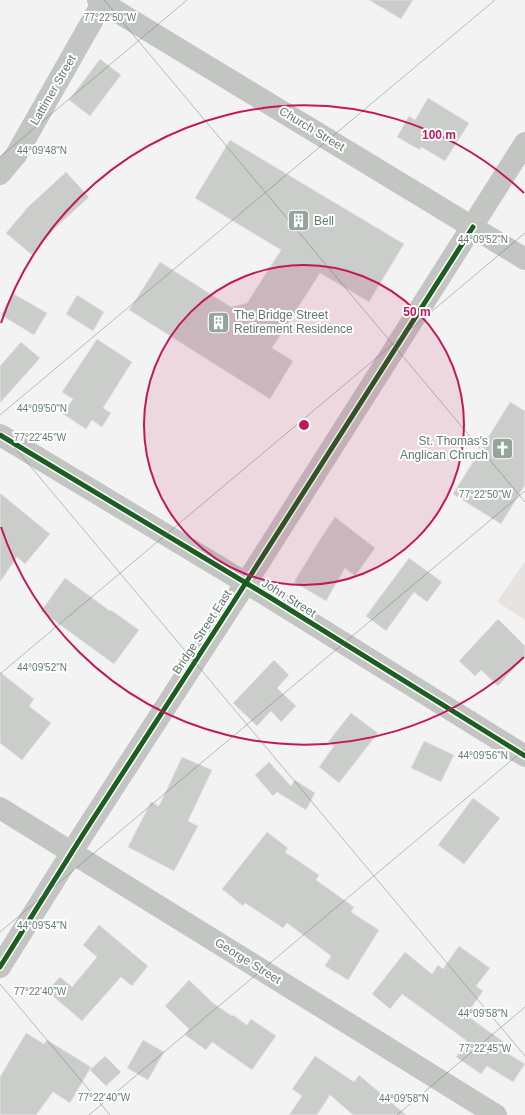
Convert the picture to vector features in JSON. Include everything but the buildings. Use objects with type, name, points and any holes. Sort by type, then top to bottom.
[{"type":"street","name":"Lattimer Street","points":[[0,174],[16,156],[102,1]]},
{"type":"street","name":"Church Street","points":[[102,1],[525,258]]},
{"type":"street","name":"Bridge Street East","points":[[0,967],[72,852],[473,227],[525,143]]},
{"type":"street","name":"John Street","points":[[0,435],[246,583],[525,756]]},
{"type":"street","name":"George Street","points":[[0,808],[496,1115]]},
{"type":"shaded area","points":[[525,561],[525,620],[497,602]]},
{"type":"cycle path","points":[[0,967],[82,836],[473,227]]},
{"type":"cycle path","points":[[0,435],[271,598],[525,756]]},
{"type":"place","name":"Bell","points":[[299,221]]},
{"type":"place","name":"The Bridge Street Retirement Residence","points":[[218,322]]},
{"type":"place","name":"St. Thomas's Anglican Chruch","points":[[503,448]]}]
